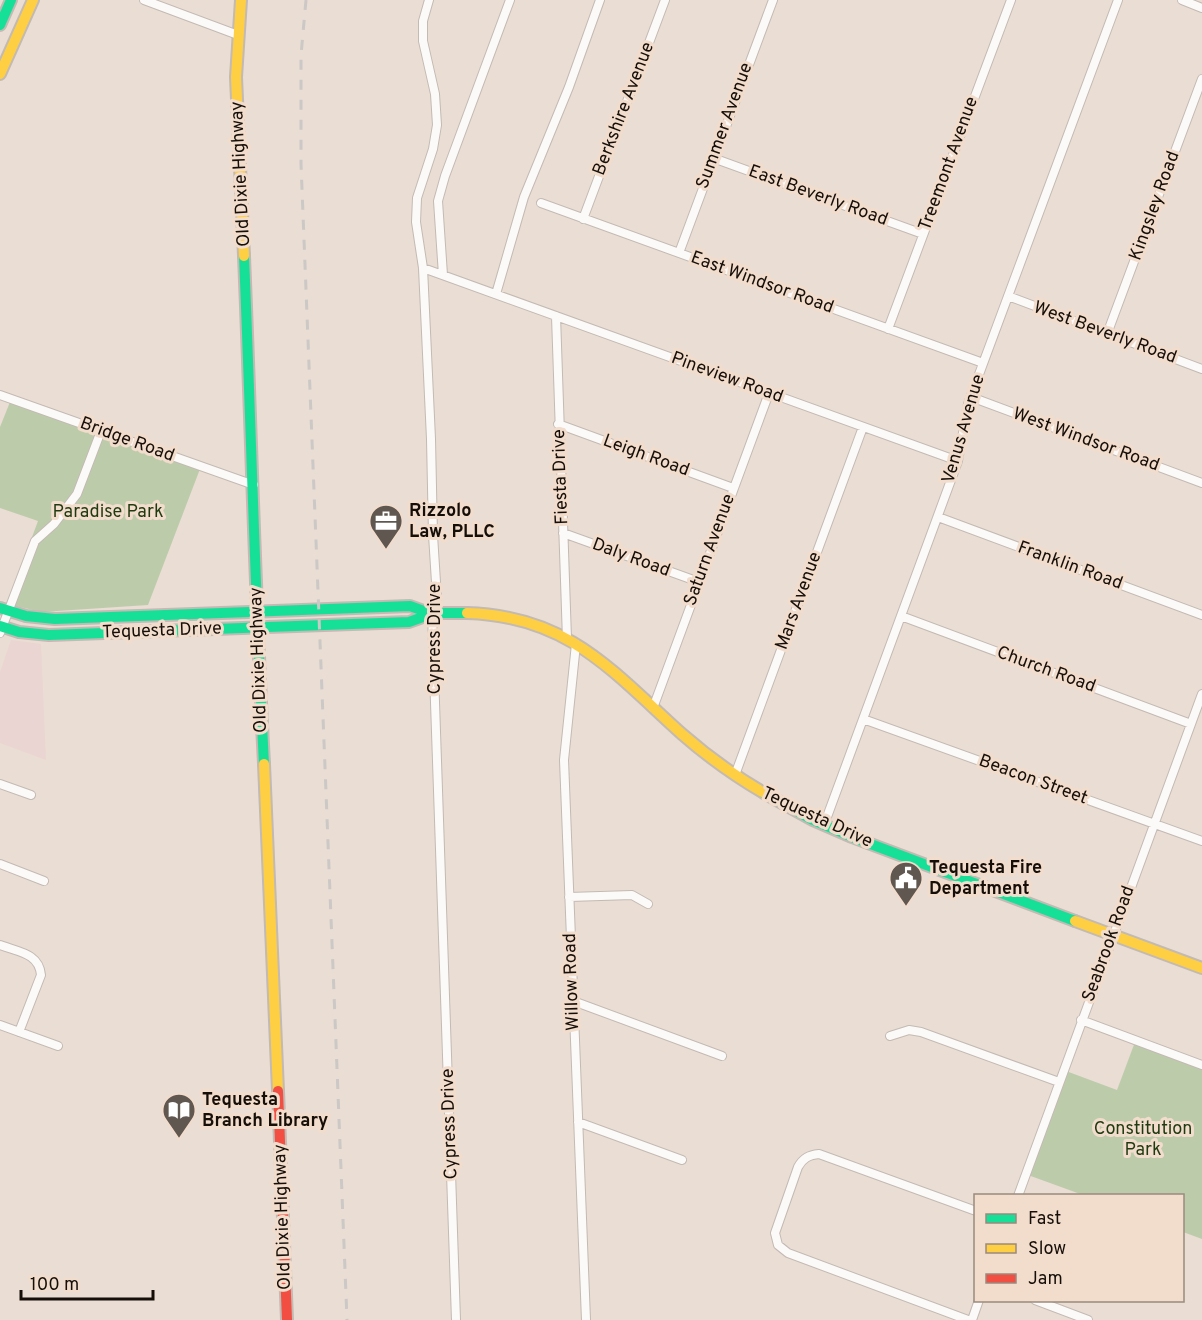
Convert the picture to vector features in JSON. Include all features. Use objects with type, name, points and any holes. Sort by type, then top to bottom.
[{"type":"street","points":[[0,25],[11,0]]},
{"type":"street","points":[[0,74],[33,0]]},
{"type":"street","points":[[144,0],[238,35]]},
{"type":"street","name":"Old Dixie Highway","points":[[241,0],[236,77],[254,485],[256,627],[269,863],[287,1320]]},
{"type":"street","name":"Cypress Drive","points":[[429,0],[423,21],[423,41],[435,94],[437,125],[433,149],[417,198],[416,222],[422,271],[437,598],[432,614],[456,1320]]},
{"type":"street","points":[[443,275],[438,201],[445,176],[510,0]]},
{"type":"street","points":[[496,294],[524,197],[569,87],[600,0]]},
{"type":"street","name":"Berkshire Avenue","points":[[584,219],[665,0]]},
{"type":"street","name":"Summer Avenue","points":[[679,253],[773,0]]},
{"type":"street","name":"Treemont Avenue","points":[[888,329],[1011,0]]},
{"type":"street","name":"Venus Avenue","points":[[825,825],[958,461],[964,417],[983,363],[1118,0]]},
{"type":"street","points":[[1182,0],[1202,8]]},
{"type":"street","name":"Kingsley Road","points":[[1107,334],[1202,79]]},
{"type":"street","name":"East Beverly Road","points":[[713,158],[923,234]]},
{"type":"street","name":"East Windsor Road","points":[[541,203],[983,363]]},
{"type":"street","name":"Pineview Road","points":[[422,271],[443,275],[958,461]]},
{"type":"street","name":"West Beverly Road","points":[[1008,296],[1202,369]]},
{"type":"street","name":"Fiesta Drive","points":[[556,316],[563,533],[572,641]]},
{"type":"street","name":"Saturn Avenue","points":[[652,708],[769,393]]},
{"type":"street","name":"Bridge Road","points":[[0,395],[254,485]]},
{"type":"street","name":"West Windsor Road","points":[[971,397],[1202,483]]},
{"type":"street","name":"Leigh Road","points":[[558,424],[733,488]]},
{"type":"street","name":"Mars Avenue","points":[[735,775],[863,427]]},
{"type":"street","points":[[1,629],[4,610],[35,541],[65,513],[77,494],[101,431]]},
{"type":"street","name":"Franklin Road","points":[[938,517],[1202,615]]},
{"type":"street","name":"Daly Road","points":[[563,533],[699,582]]},
{"type":"street","name":"Tequesta Drive","points":[[4,610],[26,616],[55,619],[410,606],[432,614]]},
{"type":"street","name":"Tequesta Drive","points":[[1,629],[50,635],[409,622],[432,614],[487,614],[512,619],[572,641],[609,666],[652,708],[735,775],[764,794],[825,825],[1202,968]]},
{"type":"street","name":"Church Road","points":[[901,616],[1191,724]]},
{"type":"street","name":"Willow Road","points":[[572,641],[564,760],[586,1320]]},
{"type":"street","name":"Seabrook Road","points":[[1019,1194],[1112,934],[1202,694]]},
{"type":"street","name":"Beacon Street","points":[[863,719],[1202,841]]},
{"type":"street","points":[[0,784],[31,795]]},
{"type":"street","points":[[0,864],[44,881]]},
{"type":"street","points":[[569,897],[632,894],[648,904]]},
{"type":"street","points":[[0,945],[35,959],[40,966],[41,975],[19,1032]]},
{"type":"street","points":[[573,1001],[722,1056]]},
{"type":"street","points":[[1081,1020],[1202,1065]]},
{"type":"street","points":[[0,1025],[58,1046]]},
{"type":"street","points":[[890,1036],[909,1030],[921,1032],[1059,1082]]},
{"type":"street","points":[[578,1122],[682,1160]]},
{"type":"street","points":[[974,1211],[819,1154],[812,1154],[798,1167],[775,1233],[778,1245],[788,1253],[970,1320],[978,1302]]},
{"type":"street","points":[[1040,1302],[1088,1320]]},
{"type":"shaded area","points":[[11,640],[41,644],[46,760],[0,743],[0,672]]},
{"type":"green space","name":"Paradise Park","points":[[10,402],[200,469],[148,605],[42,612],[7,604],[38,521],[0,508],[0,427]]},
{"type":"green space","name":"Constitution Park","points":[[1135,1042],[1202,1067],[1202,1239],[1184,1232],[1184,1194],[1080,1194],[1028,1175],[1066,1071],[1117,1090]]},
{"type":"railway","points":[[306,0],[301,55],[301,164],[347,1320]]},
{"type":"traffic: fast","points":[[0,25],[11,0]]},
{"type":"traffic: fast","points":[[244,256],[264,764]]},
{"type":"traffic: fast","points":[[0,608],[26,616],[55,619],[410,606],[432,614]]},
{"type":"traffic: fast","points":[[0,626],[19,632],[49,635],[409,622],[434,613],[467,613]]},
{"type":"traffic: fast","points":[[764,793],[813,820],[852,837],[1075,921]]},
{"type":"traffic: slow","points":[[0,74],[33,0]]},
{"type":"traffic: slow","points":[[241,0],[236,77],[244,256]]},
{"type":"traffic: slow","points":[[467,613],[503,617],[534,624],[562,636],[587,651],[611,669],[701,750],[764,793]]},
{"type":"traffic: slow","points":[[264,764],[278,1091]]},
{"type":"traffic: slow","points":[[1075,921],[1202,968]]},
{"type":"traffic: jam","points":[[278,1091],[287,1320]]},
{"type":"place","name":"Rizzolo Law, PLLC","points":[[386,550]]},
{"type":"place","name":"Tequesta Fire Department","points":[[906,907]]},
{"type":"place","name":"Tequesta Branch Library","points":[[179,1139]]}]
